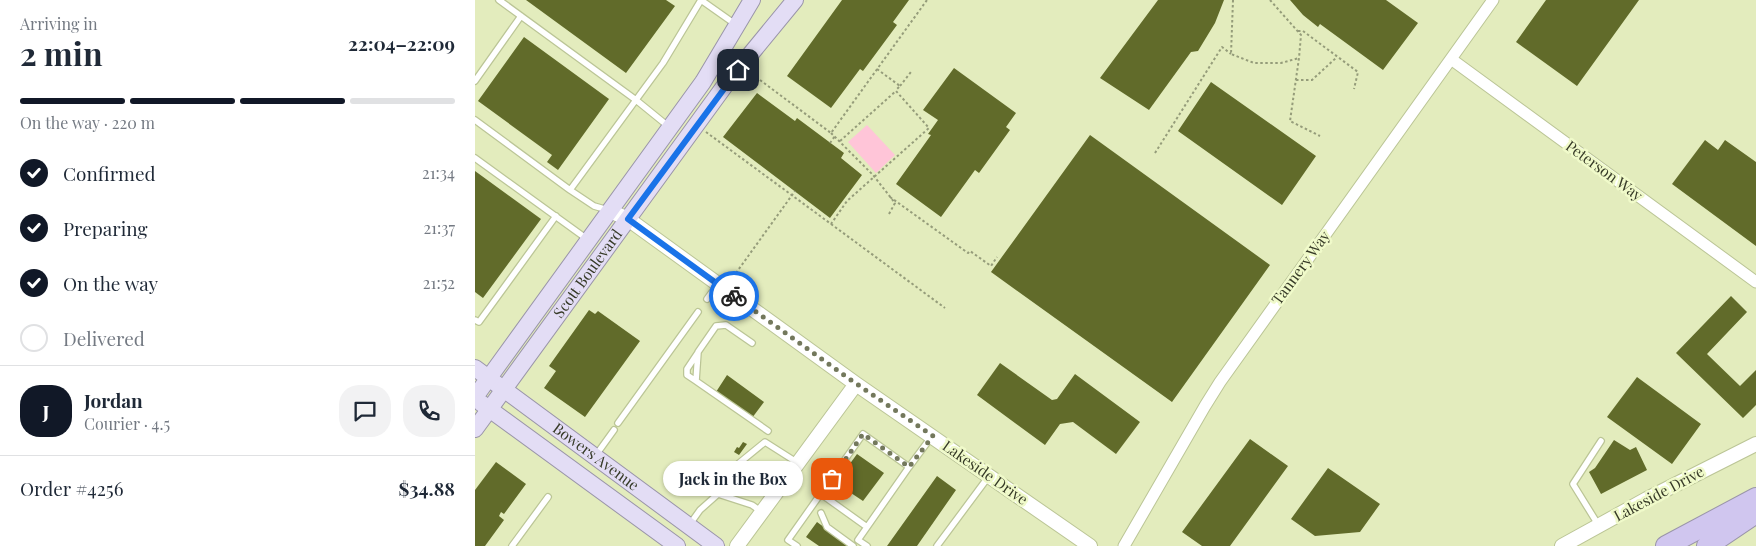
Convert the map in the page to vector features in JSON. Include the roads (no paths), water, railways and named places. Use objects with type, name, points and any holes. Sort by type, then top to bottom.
[{"type":"highway","points":[[1666,546],[1756,498]]},
{"type":"highway","points":[[1707,546],[1756,513]]},
{"type":"main road","name":"Scott Boulevard","points":[[475,398],[482,373],[610,211],[703,82],[752,0]]},
{"type":"main road","name":"Scott Boulevard","points":[[475,429],[726,84],[795,0]]},
{"type":"main road","name":"Bowers Avenue","points":[[482,373],[716,546]]},
{"type":"main road","name":"Bowers Avenue","points":[[475,398],[677,546]]},
{"type":"street","name":"Tannery Way","points":[[1124,546],[1215,390],[1493,0]]},
{"type":"street","name":"Peterson Way","points":[[1451,59],[1756,282]]},
{"type":"street","name":"Lakeside Drive","points":[[610,211],[628,219],[856,384],[1090,546]]},
{"type":"street","points":[[737,546],[856,384]]},
{"type":"street","name":"Lakeside Drive","points":[[1562,546],[1756,444]]},
{"type":"lane","points":[[499,0],[670,127]]},
{"type":"lane","points":[[570,190],[663,61],[701,0],[737,25]]},
{"type":"lane","points":[[475,81],[521,16]]},
{"type":"lane","points":[[475,120],[570,190],[594,206],[610,211]]},
{"type":"lane","points":[[475,158],[588,240]]},
{"type":"lane","points":[[475,320],[479,322],[556,216]]},
{"type":"lane","points":[[707,299],[718,284]]},
{"type":"lane","points":[[619,423],[698,312]]},
{"type":"lane","points":[[752,343],[726,325],[717,326],[687,369],[687,375],[768,431]]},
{"type":"lane","points":[[696,381],[699,352]]},
{"type":"lane","points":[[595,456],[614,430]]},
{"type":"lane","points":[[792,545],[788,540],[863,434],[909,467]]},
{"type":"lane","points":[[867,546],[858,540],[933,436]]},
{"type":"lane","points":[[1599,526],[1573,484],[1601,441]]},
{"type":"lane","points":[[689,526],[700,510],[718,494],[738,464],[765,442],[798,464]]},
{"type":"lane","points":[[937,546],[989,476]]},
{"type":"lane","points":[[718,494],[752,505],[763,512]]},
{"type":"lane","points":[[821,494],[867,527]]},
{"type":"lane","points":[[512,546],[548,497]]},
{"type":"lane","points":[[821,513],[827,527],[853,546]]},
{"type":"place","name":"Jack in the Box","points":[[832,479]]}]
